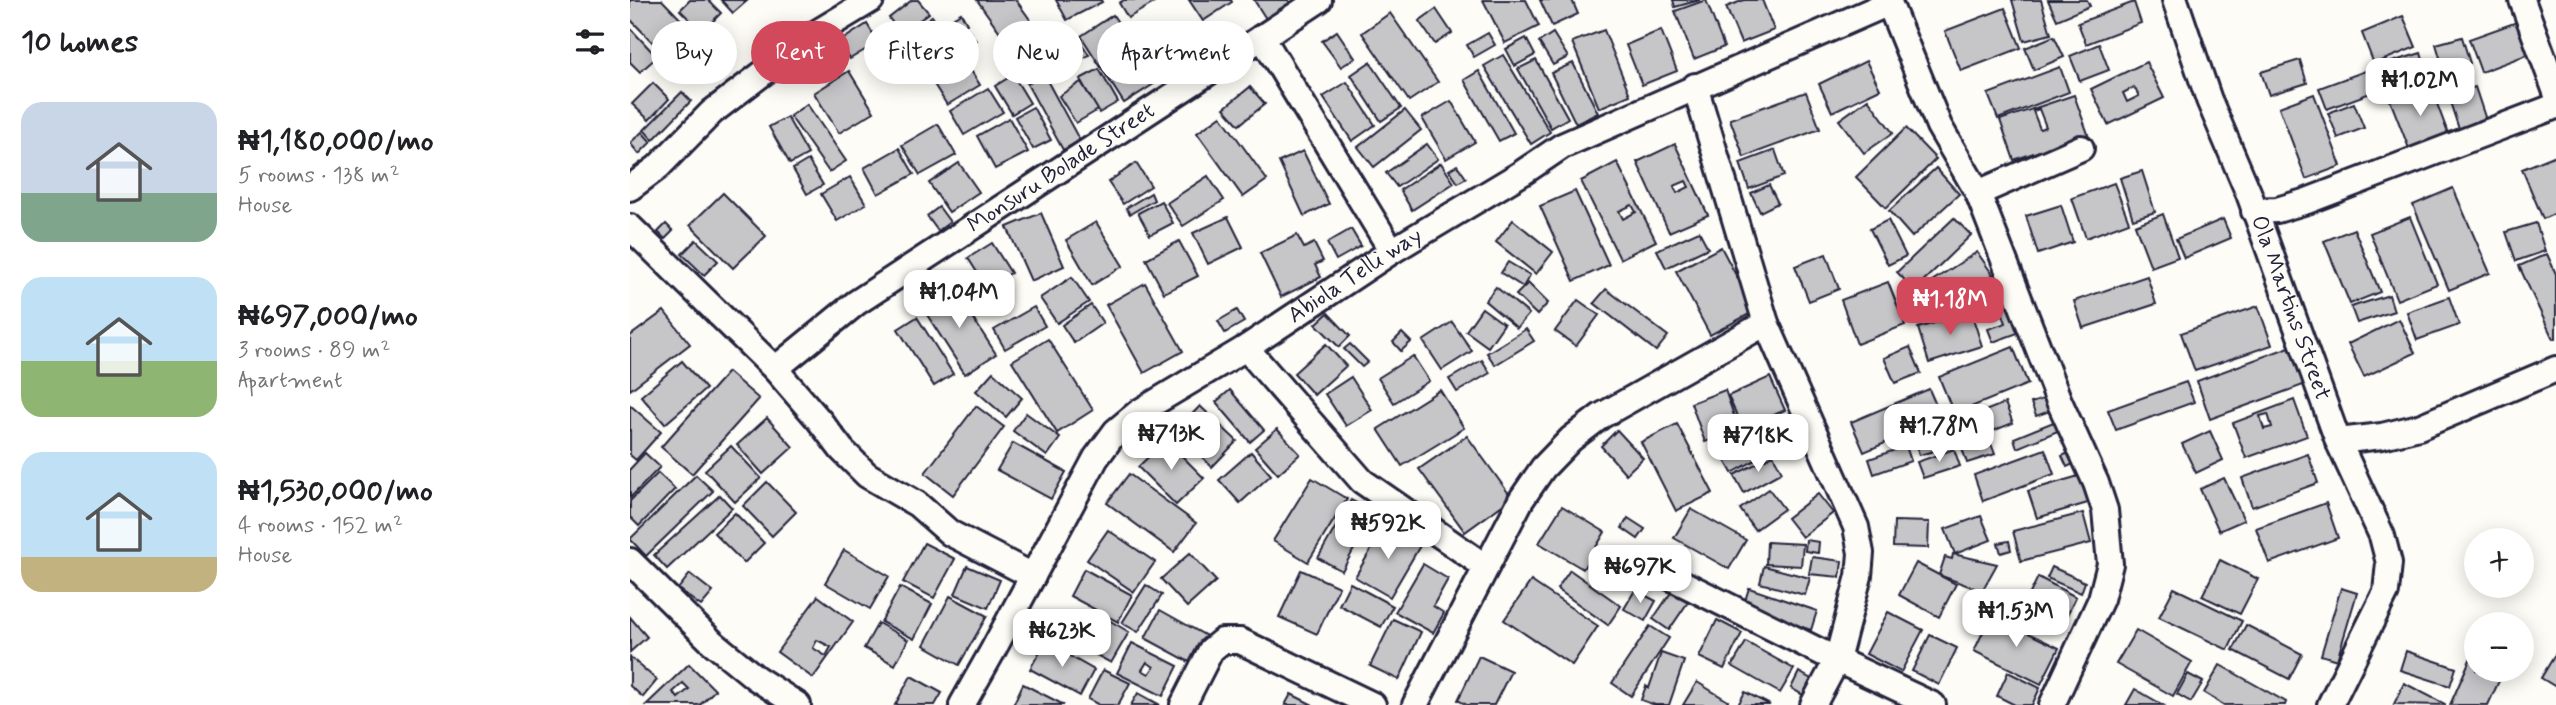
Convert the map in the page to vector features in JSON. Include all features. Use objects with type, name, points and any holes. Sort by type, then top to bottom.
[{"type":"street","points":[[630,188],[658,167],[712,112],[813,35],[871,0]]},
{"type":"street","name":"Monsuru Bolade Street","points":[[775,369],[856,303],[1319,0]]},
{"type":"street","name":"Ola Martins Street","points":[[2175,0],[2208,100],[2254,211],[2338,441],[2382,536],[2389,563],[2386,592],[2333,704]]},
{"type":"street","points":[[2522,0],[2556,92]]},
{"type":"street","points":[[1889,1],[1939,126],[1978,192],[2059,401],[2096,483],[2105,510],[2110,564],[2101,598],[2052,705]]},
{"type":"street","name":"Abiola Telli way","points":[[962,705],[1096,458],[1116,431],[1139,412],[1246,348],[1392,251],[1562,146],[1889,1]]},
{"type":"street","points":[[1262,37],[1392,251]]},
{"type":"street","points":[[1695,86],[1766,323],[1856,527],[1861,553],[1859,576],[1837,660],[1813,705]]},
{"type":"street","points":[[2254,211],[2277,210],[2307,201],[2556,106]]},
{"type":"street","points":[[1978,192],[2081,148]]},
{"type":"street","points":[[630,227],[775,369],[820,420],[842,450],[867,475],[918,504],[950,533],[1033,576]]},
{"type":"street","points":[[1415,705],[1521,500],[1543,468],[1572,439],[1601,416],[1766,323]]},
{"type":"street","points":[[1246,348],[1362,481],[1486,568]]},
{"type":"street","points":[[2338,441],[2382,436],[2418,427],[2556,369]]},
{"type":"street","points":[[630,561],[712,642],[756,678],[798,705]]},
{"type":"street","points":[[1662,573],[1933,705]]},
{"type":"street","points":[[1183,705],[1211,650],[1222,641],[1240,641],[1373,705]]},
{"type":"building","points":[[630,0],[662,0],[682,21],[651,21],[651,41],[630,19]]},
{"type":"building","points":[[690,0],[708,0],[721,13],[713,21],[691,21],[680,10]]},
{"type":"building","points":[[721,0],[748,0],[733,13]]},
{"type":"building","points":[[912,0],[918,0],[929,13],[918,21],[891,21],[889,18]]},
{"type":"building","points":[[977,0],[1016,0],[1031,21],[993,21]]},
{"type":"building","points":[[1056,0],[1101,0],[1102,2],[1067,20]]},
{"type":"building","points":[[1124,0],[1159,0],[1128,18],[1119,3]]},
{"type":"building","points":[[1189,0],[1231,0],[1232,2],[1203,21]]},
{"type":"building","points":[[1254,0],[1288,0],[1293,7],[1268,22]]},
{"type":"building","points":[[1483,0],[1526,0],[1539,26],[1505,43]]},
{"type":"building","points":[[1540,0],[1572,0],[1578,14],[1552,26]]},
{"type":"building","points":[[1673,0],[1700,0],[1675,7]]},
{"type":"building","points":[[1706,0],[1724,47],[1694,59],[1675,11]]},
{"type":"building","points":[[1744,0],[1762,0],[1774,30],[1741,43],[1726,7]]},
{"type":"building","points":[[2012,0],[2041,0],[2051,34],[2024,41]]},
{"type":"building","points":[[2048,0],[2087,0],[2090,6],[2057,20]]},
{"type":"building","points":[[2134,2],[2141,23],[2086,44],[2078,23]]},
{"type":"building","points":[[2005,8],[2021,48],[1961,71],[1945,31]]},
{"type":"building","points":[[1436,9],[1452,33],[1435,44],[1419,21]]},
{"type":"building","points":[[961,13],[965,21],[950,21]]},
{"type":"building","points":[[1390,13],[1438,82],[1409,101],[1362,33]]},
{"type":"building","points":[[1113,15],[1117,21],[1104,21]]},
{"type":"building","points":[[2403,16],[2416,47],[2374,64],[2362,33]]},
{"type":"building","points":[[2517,22],[2529,54],[2481,72],[2469,39]]},
{"type":"building","points":[[864,26],[864,50],[850,59],[850,35]]},
{"type":"building","points":[[1097,26],[1097,61],[1083,39],[1083,35]]},
{"type":"building","points":[[630,28],[651,51],[651,62],[640,72],[630,62]]},
{"type":"building","points":[[1604,30],[1630,95],[1599,108],[1572,42]]},
{"type":"building","points":[[1661,30],[1677,71],[1642,85],[1626,45]]},
{"type":"building","points":[[1337,31],[1355,58],[1341,67],[1322,41]]},
{"type":"building","points":[[1488,33],[1495,45],[1474,57],[1467,45]]},
{"type":"building","points":[[1553,33],[1568,57],[1553,65],[1539,42]]},
{"type":"building","points":[[2054,36],[2064,57],[2034,70],[2025,48]]},
{"type":"building","points":[[2462,37],[2470,63],[2444,71],[2436,44]]},
{"type":"building","points":[[1526,38],[1535,55],[1515,66],[1506,49]]},
{"type":"building","points":[[2099,44],[2109,70],[2080,81],[2070,56]]},
{"type":"building","points":[[1083,46],[1089,55],[1083,58]]},
{"type":"building","points":[[2421,53],[2430,83],[2391,94],[2382,65]]},
{"type":"building","points":[[1503,55],[1550,132],[1531,144],[1484,66]]},
{"type":"building","points":[[1536,60],[1568,118],[1551,128],[1518,69]]},
{"type":"building","points":[[2300,60],[2307,83],[2269,95],[2261,72]]},
{"type":"building","points":[[1866,61],[1880,89],[1832,112],[1819,84]]},
{"type":"building","points":[[1370,62],[1401,108],[1381,121],[1351,75]]},
{"type":"building","points":[[2146,62],[2164,98],[2108,125],[2091,89]],"holes":[[[2134,87],[2139,96],[2127,102],[2123,93]]]},
{"type":"building","points":[[1573,63],[1598,113],[1576,124],[1551,73]]},
{"type":"building","points":[[2060,67],[2069,92],[1998,119],[1988,94]]},
{"type":"building","points":[[1097,70],[1097,84],[1108,84],[1118,102],[1099,113],[1083,84],[1083,77]]},
{"type":"building","points":[[2368,70],[2376,91],[2327,109],[2319,88]]},
{"type":"building","points":[[1479,71],[1514,133],[1499,141],[1464,80]]},
{"type":"building","points":[[850,73],[874,112],[839,133],[814,93],[828,84],[850,84]]},
{"type":"building","points":[[1347,82],[1375,125],[1352,141],[1323,97]]},
{"type":"building","points":[[979,83],[980,85],[947,105],[934,84]]},
{"type":"building","points":[[652,84],[669,99],[649,120],[632,104]]},
{"type":"building","points":[[1018,84],[1030,103],[1012,114],[995,86]]},
{"type":"building","points":[[1027,84],[1049,84],[1080,141],[1063,150]]},
{"type":"building","points":[[1082,84],[1098,110],[1076,123],[1059,96]]},
{"type":"building","points":[[1112,84],[1154,84],[1124,103]]},
{"type":"building","points":[[2430,85],[2449,136],[2410,151],[2390,100]]},
{"type":"building","points":[[1250,87],[1265,104],[1239,125],[1224,108]]},
{"type":"building","points":[[2475,87],[2486,120],[2459,129],[2448,96]]},
{"type":"building","points":[[988,88],[1003,112],[964,135],[950,111]]},
{"type":"building","points":[[682,92],[691,101],[653,140],[644,130]]},
{"type":"building","points":[[1806,92],[1820,129],[1744,157],[1730,119]]},
{"type":"building","points":[[2314,94],[2341,166],[2306,179],[2279,107]]},
{"type":"building","points":[[2074,95],[2088,134],[2014,160],[2000,120]],"holes":[[[2039,109],[2046,127],[2040,129],[2033,111]]]},
{"type":"building","points":[[1868,99],[1893,133],[1864,153],[1839,120]]},
{"type":"building","points":[[1451,101],[1475,142],[1446,159],[1422,118]]},
{"type":"building","points":[[2354,103],[2364,128],[2338,138],[2328,113]]},
{"type":"building","points":[[807,104],[846,161],[829,172],[790,116]]},
{"type":"building","points":[[1033,107],[1051,140],[1033,149],[1015,117]]},
{"type":"building","points":[[1405,110],[1421,130],[1374,167],[1358,147]]},
{"type":"building","points":[[1221,116],[1267,180],[1243,197],[1197,133]]},
{"type":"building","points":[[787,117],[808,154],[790,164],[769,127]]},
{"type":"building","points":[[1009,118],[1028,152],[995,169],[977,136]]},
{"type":"building","points":[[938,124],[956,155],[920,175],[902,145]]},
{"type":"building","points":[[1906,128],[1936,159],[1886,208],[1856,177]]},
{"type":"building","points":[[642,132],[651,142],[639,154],[630,143]]},
{"type":"building","points":[[1427,144],[1438,159],[1397,187],[1386,173]]},
{"type":"building","points":[[1675,144],[1708,215],[1669,232],[1637,162]],"holes":[[[1686,181],[1689,187],[1677,193],[1674,186]]]},
{"type":"building","points":[[899,148],[914,174],[878,194],[864,168]]},
{"type":"building","points":[[1775,150],[1784,176],[1749,189],[1740,163]]},
{"type":"building","points":[[1303,151],[1329,204],[1304,216],[1279,162]]},
{"type":"building","points":[[2556,155],[2556,213],[2543,219],[2522,169]]},
{"type":"building","points":[[808,160],[823,185],[807,194],[793,169]]},
{"type":"building","points":[[1617,162],[1656,241],[1620,259],[1581,181]],"holes":[[[1632,205],[1636,212],[1623,219],[1619,211]]]},
{"type":"building","points":[[959,163],[979,192],[949,212],[929,183]]},
{"type":"building","points":[[1136,163],[1151,186],[1123,204],[1108,182]]},
{"type":"building","points":[[1441,163],[1454,183],[1412,210],[1400,190]]},
{"type":"building","points":[[1457,165],[1466,178],[1458,183],[1449,170]]},
{"type":"building","points":[[1936,168],[1959,194],[1912,237],[1889,211]]},
{"type":"building","points":[[2142,171],[2155,212],[2133,219],[2120,178]]},
{"type":"building","points":[[1208,176],[1224,200],[1183,226],[1167,203]]},
{"type":"building","points":[[850,177],[866,204],[837,221],[821,194]]},
{"type":"building","points":[[2114,183],[2129,222],[2086,238],[2072,198]]},
{"type":"building","points":[[1769,185],[1778,203],[1760,212],[1751,193]]},
{"type":"building","points":[[2453,188],[2490,273],[2449,290],[2413,205]]},
{"type":"building","points":[[1575,191],[1609,265],[1574,281],[1540,206]]},
{"type":"building","points":[[723,193],[766,236],[733,268],[690,225]]},
{"type":"building","points":[[1151,193],[1154,200],[1130,214],[1126,208]]},
{"type":"building","points":[[1161,201],[1173,223],[1150,235],[1138,213]]},
{"type":"building","points":[[2061,205],[2073,242],[2038,254],[2026,216]]},
{"type":"building","points":[[939,207],[950,222],[938,231],[927,216]]},
{"type":"building","points":[[1041,213],[1064,266],[1031,281],[1007,227]]},
{"type":"building","points":[[2163,214],[2178,257],[2151,267],[2135,225]]},
{"type":"building","points":[[1228,217],[1243,247],[1208,264],[1193,233]]},
{"type":"building","points":[[2410,217],[2437,284],[2397,300],[2370,233]]},
{"type":"building","points":[[1954,218],[1971,235],[1914,290],[1897,272]]},
{"type":"building","points":[[2223,219],[2231,238],[2184,258],[2176,239]]},
{"type":"building","points":[[1513,220],[1553,252],[1536,274],[1496,242]]},
{"type":"building","points":[[1888,220],[1906,256],[1888,265],[1870,229]]},
{"type":"building","points":[[1096,222],[1123,266],[1092,285],[1066,240]]},
{"type":"building","points":[[2536,223],[2545,251],[2516,261],[2506,232]]},
{"type":"building","points":[[666,224],[673,231],[665,239],[658,232]]},
{"type":"building","points":[[1351,229],[1361,246],[1336,260],[1327,243]]},
{"type":"building","points":[[2354,229],[2380,292],[2350,304],[2324,241]]},
{"type":"building","points":[[1699,231],[1708,248],[1666,268],[1657,250]]},
{"type":"building","points":[[1297,235],[1304,248],[1314,243],[1323,261],[1315,265],[1321,277],[1281,297],[1260,253]]},
{"type":"building","points":[[696,240],[718,261],[704,275],[682,254]]},
{"type":"building","points":[[1179,241],[1198,276],[1164,293],[1146,259]]},
{"type":"building","points":[[992,243],[1011,273],[987,288],[968,258]]},
{"type":"building","points":[[1721,247],[1755,311],[1710,335],[1676,271]]},
{"type":"building","points":[[1977,252],[1993,275],[1933,313],[1918,290]]},
{"type":"building","points":[[1826,254],[1839,289],[1809,301],[1795,266]]},
{"type":"building","points":[[2547,254],[2556,274],[2556,338],[2553,339],[2519,266]]},
{"type":"building","points":[[1508,262],[1530,275],[1523,287],[1501,273]]},
{"type":"building","points":[[2147,276],[2156,304],[2083,328],[2074,301]]},
{"type":"building","points":[[1072,277],[1089,302],[1057,323],[1040,298]]},
{"type":"building","points":[[1888,282],[1905,325],[1857,344],[1841,300]]},
{"type":"building","points":[[1145,283],[1183,351],[1144,373],[1106,305]]},
{"type":"building","points":[[1528,283],[1548,303],[1537,315],[1516,295]]},
{"type":"building","points":[[953,287],[996,354],[965,374],[922,307]]},
{"type":"building","points":[[1496,287],[1529,314],[1517,328],[1485,301]]},
{"type":"building","points":[[1606,289],[1668,336],[1656,351],[1594,303]]},
{"type":"building","points":[[2014,295],[2026,330],[1993,342],[1988,329],[2006,323],[1998,301]]},
{"type":"building","points":[[2389,295],[2394,311],[2357,323],[2351,307]]},
{"type":"building","points":[[2449,297],[2459,325],[2417,340],[2407,312]]},
{"type":"building","points":[[1578,300],[1599,315],[1576,346],[1555,331]]},
{"type":"building","points":[[1091,305],[1103,323],[1074,343],[1062,325]]},
{"type":"building","points":[[2258,306],[2272,345],[2195,371],[2181,333]]},
{"type":"building","points":[[1034,307],[1045,326],[1005,349],[994,330]]},
{"type":"building","points":[[1482,308],[1504,324],[1488,347],[1466,331]]},
{"type":"building","points":[[1237,310],[1244,322],[1225,333],[1218,321]]},
{"type":"building","points":[[664,311],[690,344],[630,390],[630,336]]},
{"type":"building","points":[[1971,312],[1982,346],[1929,363],[1918,328]]},
{"type":"building","points":[[1328,313],[1350,336],[1339,347],[1316,324]]},
{"type":"building","points":[[917,317],[953,374],[934,386],[898,329]]},
{"type":"building","points":[[2399,319],[2415,353],[2364,377],[2348,344]]},
{"type":"building","points":[[1452,322],[1472,351],[1442,370],[1423,341]]},
{"type":"building","points":[[1526,329],[1534,341],[1495,365],[1487,353]]},
{"type":"building","points":[[1402,333],[1411,342],[1401,351],[1393,342]]},
{"type":"building","points":[[1048,339],[1093,410],[1057,433],[1012,361]]},
{"type":"building","points":[[1326,344],[1346,366],[1314,395],[1294,373]]},
{"type":"building","points":[[1350,344],[1368,362],[1362,367],[1344,349]]},
{"type":"building","points":[[2292,346],[2306,384],[2210,419],[2197,381]]},
{"type":"building","points":[[1910,347],[1921,373],[1895,383],[1884,358]]},
{"type":"building","points":[[2013,347],[2028,384],[1954,414],[1939,377]]},
{"type":"building","points":[[1413,356],[1429,381],[1394,403],[1378,378]]},
{"type":"building","points":[[1482,360],[1490,373],[1457,392],[1449,379]]},
{"type":"building","points":[[682,361],[706,389],[665,424],[641,396]]},
{"type":"building","points":[[728,372],[759,399],[692,474],[661,447]]},
{"type":"building","points":[[993,372],[1022,398],[1006,417],[976,391]]},
{"type":"building","points":[[1351,377],[1372,410],[1346,426],[1325,394]]},
{"type":"building","points":[[1770,377],[1785,410],[1743,429],[1728,396]]},
{"type":"building","points":[[2186,382],[2194,402],[2116,430],[2108,410]]},
{"type":"building","points":[[1929,389],[1942,419],[1864,452],[1851,422]]},
{"type":"building","points":[[1230,390],[1264,430],[1250,442],[1216,402]]},
{"type":"building","points":[[1440,390],[1464,428],[1402,466],[1378,429]]},
{"type":"building","points":[[1725,390],[1739,430],[1705,442],[1691,403]]},
{"type":"building","points":[[2046,398],[2050,411],[2036,416],[2031,403]]},
{"type":"building","points":[[2294,400],[2307,436],[2246,458],[2233,423]],"holes":[[[2268,414],[2272,427],[2264,429],[2260,416]]]},
{"type":"building","points":[[2005,403],[2013,423],[1965,442],[1957,422]]},
{"type":"building","points":[[630,405],[661,432],[636,460],[630,455]]},
{"type":"building","points":[[976,406],[1004,427],[953,495],[925,473]]},
{"type":"building","points":[[1200,406],[1237,441],[1212,467],[1176,431]]},
{"type":"building","points":[[1026,413],[1060,438],[1047,456],[1013,431]]},
{"type":"building","points":[[767,418],[793,447],[763,474],[737,445]]},
{"type":"building","points":[[2056,421],[2060,430],[2017,448],[2014,438]]},
{"type":"building","points":[[1677,424],[1713,493],[1676,511],[1641,442]]},
{"type":"building","points":[[1277,429],[1300,454],[1278,474],[1255,448]]},
{"type":"building","points":[[1617,430],[1643,458],[1626,474],[1601,446]]},
{"type":"building","points":[[1941,430],[1946,448],[1919,455],[1915,436]]},
{"type":"building","points":[[2210,431],[2223,460],[2196,473],[2182,444]]},
{"type":"building","points":[[1743,434],[1757,459],[1732,473],[1718,448]]},
{"type":"building","points":[[1467,436],[1512,498],[1465,532],[1419,469]]},
{"type":"building","points":[[1988,436],[1995,454],[1967,463],[1961,445]]},
{"type":"building","points":[[1166,440],[1204,478],[1176,505],[1138,467]]},
{"type":"building","points":[[1013,443],[1066,472],[1051,499],[997,470]]},
{"type":"building","points":[[731,446],[761,478],[735,502],[705,470]]},
{"type":"building","points":[[1906,446],[1911,461],[1874,474],[1869,459]]},
{"type":"building","points":[[1954,449],[1960,466],[1923,478],[1917,462]]},
{"type":"building","points":[[2045,449],[2054,474],[1983,501],[1974,475]]},
{"type":"building","points":[[2075,450],[2080,461],[2067,467],[2062,456]]},
{"type":"building","points":[[1251,452],[1271,475],[1240,503],[1219,480]]},
{"type":"building","points":[[645,453],[660,467],[630,498],[630,469]]},
{"type":"building","points":[[2308,454],[2318,483],[2252,507],[2242,478]]},
{"type":"building","points":[[1773,455],[1782,472],[1744,493],[1734,475]]},
{"type":"building","points":[[658,473],[675,489],[639,526],[630,517],[630,501]]},
{"type":"building","points":[[1129,474],[1196,523],[1174,552],[1107,503]]},
{"type":"building","points":[[696,475],[713,491],[646,556],[630,539]]},
{"type":"building","points":[[2082,475],[2091,502],[2037,518],[2028,491]]},
{"type":"building","points":[[1312,478],[1347,499],[1308,562],[1273,541]]},
{"type":"building","points":[[2224,478],[2244,520],[2219,531],[2200,489]]},
{"type":"building","points":[[767,482],[796,512],[772,536],[743,506]]},
{"type":"building","points":[[1769,489],[1784,509],[1755,530],[1740,509]]},
{"type":"building","points":[[1818,494],[1833,513],[1802,537],[1787,518]]},
{"type":"building","points":[[720,495],[732,508],[667,569],[654,555]]},
{"type":"building","points":[[1351,500],[1374,513],[1342,571],[1318,558]]},
{"type":"building","points":[[2326,503],[2338,538],[2269,563],[2256,528]]},
{"type":"building","points":[[1562,506],[1605,532],[1583,569],[1539,543]]},
{"type":"building","points":[[1691,509],[1746,540],[1729,569],[1674,538]]},
{"type":"building","points":[[735,513],[764,543],[744,563],[714,533]]},
{"type":"building","points":[[2083,513],[2091,543],[2021,561],[2013,531]]},
{"type":"building","points":[[1981,516],[1991,540],[1955,554],[1945,529]]},
{"type":"building","points":[[1628,518],[1645,529],[1638,539],[1622,528]]},
{"type":"building","points":[[1894,521],[1929,522],[1928,548],[1893,547]]},
{"type":"building","points":[[1386,524],[1421,544],[1390,597],[1355,577]]},
{"type":"building","points":[[1108,530],[1155,562],[1134,592],[1087,560]]},
{"type":"building","points":[[1806,540],[1819,542],[1818,553],[1805,551]]},
{"type":"building","points":[[2009,541],[2011,550],[2001,553],[1998,543]]},
{"type":"building","points":[[1767,542],[1803,544],[1801,566],[1766,564]]},
{"type":"building","points":[[924,543],[955,559],[934,598],[903,582]]},
{"type":"building","points":[[844,550],[889,576],[870,609],[825,583]]},
{"type":"building","points":[[1190,553],[1216,581],[1187,607],[1161,579]]},
{"type":"building","points":[[1953,554],[1997,564],[1982,591],[1939,575],[1945,557],[1952,559]]},
{"type":"building","points":[[1812,557],[1842,561],[1840,577],[1809,574]]},
{"type":"building","points":[[2220,560],[2258,579],[2240,614],[2202,596]]},
{"type":"building","points":[[1916,563],[1956,584],[1939,617],[1899,595]]},
{"type":"building","points":[[1423,564],[1448,579],[1433,606],[1444,613],[1433,633],[1395,612]]},
{"type":"building","points":[[967,566],[1000,580],[988,608],[955,594]]},
{"type":"building","points":[[1764,566],[1810,578],[1805,595],[1760,583]]},
{"type":"building","points":[[2052,567],[2085,582],[2081,593],[2047,578]]},
{"type":"building","points":[[1084,569],[1132,595],[1118,622],[1070,596]]},
{"type":"building","points":[[1301,570],[1339,587],[1317,634],[1279,617]]},
{"type":"building","points":[[1570,570],[1621,606],[1608,625],[1557,589]]},
{"type":"building","points":[[690,574],[713,592],[701,606],[678,589]]},
{"type":"building","points":[[2038,577],[2076,597],[2060,629],[2022,610]]},
{"type":"building","points":[[1531,581],[1598,626],[1572,665],[1504,620]]},
{"type":"building","points":[[1350,583],[1393,606],[1381,627],[1339,605]]},
{"type":"building","points":[[1146,585],[1162,595],[1138,632],[1122,623]]},
{"type":"building","points":[[900,587],[932,604],[914,639],[881,622]]},
{"type":"building","points":[[1749,588],[1817,611],[1811,630],[1743,607]]},
{"type":"building","points":[[2174,588],[2242,621],[2228,650],[2159,617]]},
{"type":"building","points":[[2341,588],[2357,593],[2337,660],[2321,655]]},
{"type":"building","points":[[1635,590],[1656,601],[1645,621],[1624,609]]},
{"type":"building","points":[[1672,591],[1688,602],[1669,630],[1653,619]]},
{"type":"building","points":[[818,596],[853,622],[813,678],[777,652]],"holes":[[[817,640],[831,647],[826,656],[813,648]]]},
{"type":"building","points":[[950,596],[987,616],[959,665],[924,645]]},
{"type":"building","points":[[1160,610],[1208,637],[1193,664],[1145,638]]},
{"type":"building","points":[[1888,612],[1923,630],[1901,672],[1866,654]]},
{"type":"building","points":[[1991,615],[2059,648],[2041,684],[1974,651]]},
{"type":"building","points":[[630,617],[647,637],[630,652]]},
{"type":"building","points":[[1107,619],[1129,632],[1111,663],[1089,651]]},
{"type":"building","points":[[1393,619],[1421,632],[1399,680],[1370,666]]},
{"type":"building","points":[[1717,620],[1742,633],[1724,669],[1699,657]]},
{"type":"building","points":[[878,623],[908,640],[895,665],[864,648]]},
{"type":"building","points":[[2246,625],[2302,654],[2289,679],[2233,650]]},
{"type":"building","points":[[1650,626],[1669,638],[1631,696],[1612,683]]},
{"type":"building","points":[[2136,630],[2192,662],[2173,696],[2116,664]]},
{"type":"building","points":[[1930,635],[1957,648],[1939,685],[1912,671]]},
{"type":"building","points":[[1045,642],[1094,670],[1080,696],[1030,669]]},
{"type":"building","points":[[1746,642],[1794,669],[1780,693],[1732,666]]},
{"type":"building","points":[[1132,643],[1178,666],[1163,696],[1117,673]],"holes":[[[1147,662],[1154,667],[1149,674],[1142,670]]]},
{"type":"building","points":[[2406,651],[2456,668],[2450,686],[2400,670]]},
{"type":"building","points":[[1661,653],[1684,661],[1669,705],[1655,705],[1641,700],[1646,686],[1649,688]]},
{"type":"building","points":[[2556,653],[2556,687],[2541,678]]},
{"type":"building","points":[[1479,656],[1511,671],[1494,705],[1467,705],[1458,700]]},
{"type":"building","points":[[630,657],[657,680],[643,697],[630,686]]},
{"type":"building","points":[[689,664],[715,690],[700,705],[646,705]],"holes":[[[683,683],[689,689],[678,698],[673,692]]]},
{"type":"building","points":[[2220,665],[2286,702],[2285,705],[2224,705],[2204,693]]},
{"type":"building","points":[[1103,670],[1130,683],[1118,705],[1099,705],[1088,699]]},
{"type":"building","points":[[1799,672],[1811,679],[1803,695],[1791,688]]},
{"type":"building","points":[[2008,672],[2040,688],[2032,705],[2015,705],[1997,696]]},
{"type":"building","points":[[2464,673],[2464,682],[2499,682],[2488,705],[2450,705]]},
{"type":"building","points":[[2188,674],[2203,682],[2191,702],[2177,694]]},
{"type":"building","points":[[911,676],[942,693],[935,705],[895,705]]},
{"type":"building","points":[[1697,682],[1728,701],[1725,705],[1683,705]]},
{"type":"building","points":[[2404,683],[2445,704],[2445,705],[2394,704]]},
{"type":"building","points":[[1023,684],[1064,705],[1013,705]]},
{"type":"building","points":[[2135,689],[2163,705],[2126,705]]},
{"type":"building","points":[[1745,692],[1770,705],[1738,705]]},
{"type":"building","points":[[1138,693],[1160,705],[1131,705]]},
{"type":"building","points":[[1291,694],[1313,705],[1285,705]]}]
